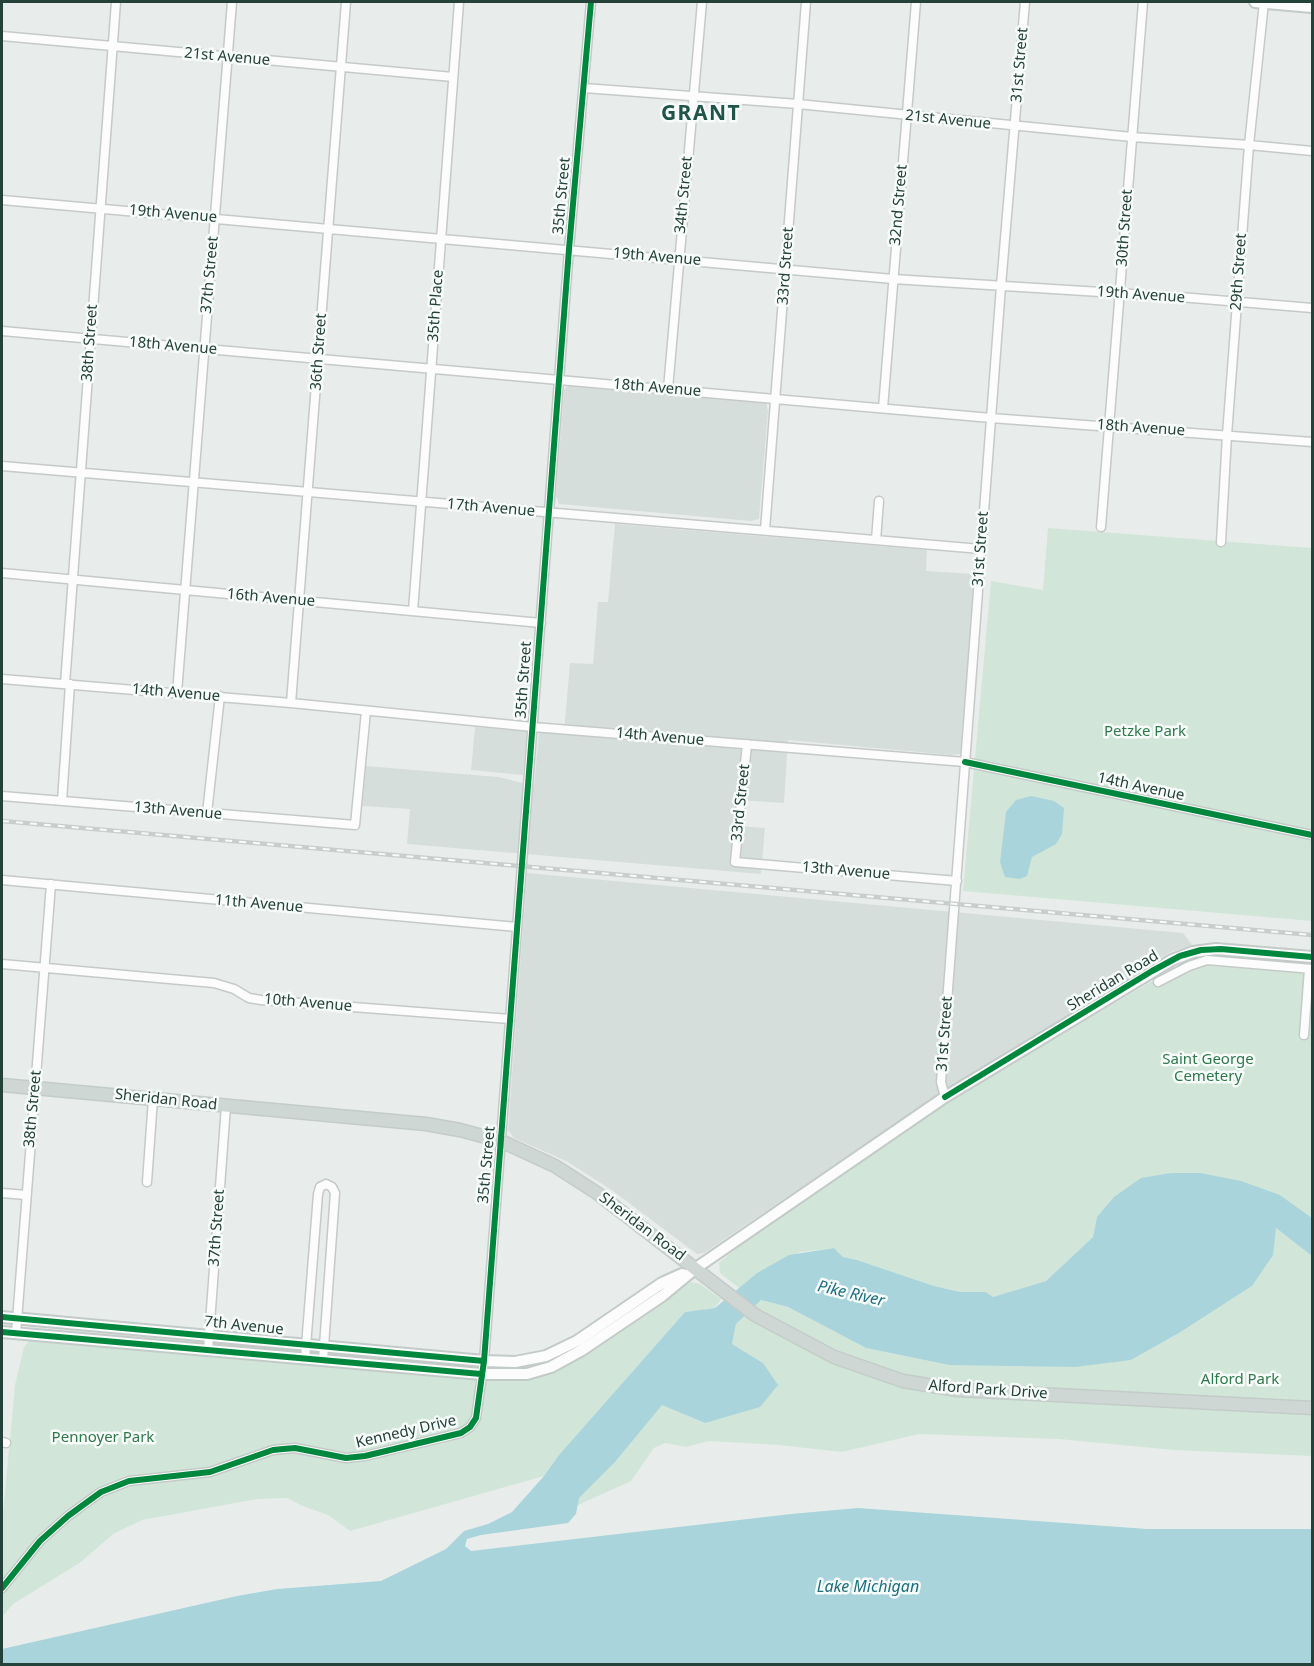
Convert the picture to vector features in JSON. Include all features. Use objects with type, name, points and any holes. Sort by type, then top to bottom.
[{"type":"main road","name":"Sheridan Road","points":[[2,1085],[426,1124],[460,1130],[501,1141],[555,1166],[597,1193],[696,1268]]},
{"type":"main road","name":"Alford Park Drive","points":[[696,1268],[755,1315],[834,1357],[893,1378],[958,1390],[1312,1408]]},
{"type":"street","name":"38th Street","points":[[62,801],[73,580],[116,2]]},
{"type":"street","name":"37th Street","points":[[177,693],[232,2]]},
{"type":"street","name":"36th Street","points":[[291,703],[346,2]]},
{"type":"street","name":"35th Place","points":[[413,611],[459,2]]},
{"type":"street","name":"35th Street","points":[[484,1361],[569,249],[591,2]]},
{"type":"street","name":"34th Street","points":[[668,389],[702,2]]},
{"type":"street","name":"33rd Street","points":[[765,530],[806,2]]},
{"type":"street","name":"32nd Street","points":[[883,408],[916,2]]},
{"type":"street","name":"31st Street","points":[[945,1097],[941,1082],[1001,286],[1025,2]]},
{"type":"street","name":"30th Street","points":[[1101,527],[1143,2]]},
{"type":"street","points":[[1255,2],[1312,7]]},
{"type":"street","name":"29th Street","points":[[1221,542],[1249,145],[1264,2]]},
{"type":"street","name":"21st Avenue","points":[[2,36],[453,77]]},
{"type":"street","name":"21st Avenue","points":[[584,88],[1312,151]]},
{"type":"street","name":"19th Avenue","points":[[2,200],[679,258],[893,279],[1312,308]]},
{"type":"street","name":"18th Avenue","points":[[2,331],[991,418],[1312,442]]},
{"type":"street","name":"17th Avenue","points":[[2,466],[981,549]]},
{"type":"street","points":[[876,540],[879,501]]},
{"type":"street","name":"16th Avenue","points":[[2,573],[541,623]]},
{"type":"street","name":"14th Avenue","points":[[2,679],[220,696],[533,727],[965,762],[1312,835]]},
{"type":"street","points":[[207,813],[220,696]]},
{"type":"street","name":"13th Avenue","points":[[2,796],[355,825],[366,711]]},
{"type":"street","name":"33rd Street","points":[[735,862],[747,744]]},
{"type":"street","name":"13th Avenue","points":[[735,862],[957,880]]},
{"type":"street","name":"11th Avenue","points":[[2,880],[517,927]]},
{"type":"street","name":"38th Street","points":[[16,1333],[51,884]]},
{"type":"street","name":"Sheridan Road","points":[[696,1268],[945,1097],[1152,970],[1180,956],[1201,950],[1221,949],[1312,957]]},
{"type":"street","points":[[1158,982],[1189,966],[1207,960],[1311,969],[1305,1035]]},
{"type":"street","name":"10th Avenue","points":[[2,964],[214,983],[234,989],[249,998],[261,1000],[510,1019]]},
{"type":"street","points":[[147,1182],[153,1099]]},
{"type":"street","name":"37th Street","points":[[208,1350],[226,1106]]},
{"type":"street","points":[[305,1359],[318,1194],[320,1187],[326,1184],[332,1187],[335,1193],[322,1360]]},
{"type":"street","points":[[2,1193],[26,1195]]},
{"type":"street","name":"7th Avenue","points":[[2,1317],[515,1362],[546,1356],[577,1341],[662,1283],[696,1268]]},
{"type":"street","name":"7th Avenue","points":[[2,1332],[481,1374],[527,1374],[551,1367],[582,1350],[662,1296],[696,1268]]},
{"type":"street","name":"Kennedy Drive","points":[[2,1588],[40,1541],[100,1492],[129,1481],[210,1472],[273,1450],[295,1448],[354,1458],[461,1433],[470,1427],[476,1418],[484,1361]]},
{"type":"shaded area","points":[[571,385],[766,403],[768,411],[759,519],[751,521],[559,504],[556,496],[564,390]]},
{"type":"shaded area","points":[[615,524],[927,550],[926,571],[974,574],[960,754],[788,740],[784,803],[738,800],[736,826],[765,828],[761,874],[407,844],[410,809],[362,806],[366,766],[499,777],[534,786],[539,732],[564,732],[570,663],[593,664],[598,602],[608,602]]},
{"type":"shaded area","points":[[475,727],[527,731],[523,775],[471,770]]},
{"type":"shaded area","points":[[527,873],[1183,933],[1192,945],[1171,952],[1157,960],[1036,1035],[862,1146],[704,1253],[697,1254],[613,1191],[568,1162],[514,1138],[508,1130]]},
{"type":"green space","name":"Petzke Park","points":[[1048,528],[1312,548],[1312,921],[963,891],[991,581],[1043,590]]},
{"type":"green space","name":"Saint George Cemetery","points":[[1193,957],[1312,965],[1312,1218],[1280,1195],[1097,1217],[1093,1237],[1046,1281],[993,1297],[986,1292],[960,1292],[934,1286],[843,1257],[834,1248],[800,1252],[757,1273],[739,1288],[720,1273],[719,1263],[753,1234],[948,1101]]},
{"type":"green space","name":"Alford Park","points":[[1276,1228],[1312,1256],[1312,1456],[1174,1450],[1059,1439],[919,1434],[842,1452],[709,1441],[686,1447],[665,1443],[654,1448],[631,1481],[576,1506],[579,1498],[615,1462],[662,1404],[705,1423],[763,1363],[732,1344],[736,1324],[761,1300],[788,1307],[866,1348],[949,1365],[1131,1360],[1179,1333],[1252,1286]]},
{"type":"green space","name":"Pennoyer Park","points":[[691,1282],[700,1284],[721,1299],[715,1308],[685,1312],[559,1455],[544,1476],[350,1531],[328,1515],[288,1498],[257,1499],[142,1520],[113,1534],[81,1562],[13,1604],[2,1617],[2,1524],[15,1385],[24,1347],[30,1340],[501,1380],[540,1376],[579,1358]]},
{"type":"water","points":[[1031,796],[1054,801],[1064,808],[1062,834],[1056,844],[1032,857],[1027,876],[1020,879],[1005,877],[1000,862],[1006,812],[1016,800]]},
{"type":"water","name":"Lake Michigan","points":[[1171,1173],[1200,1173],[1241,1181],[1280,1195],[1312,1218],[1312,1256],[1276,1228],[1273,1255],[1252,1286],[1179,1333],[1131,1360],[1075,1367],[949,1365],[866,1348],[788,1307],[761,1300],[736,1324],[732,1344],[763,1363],[778,1385],[760,1407],[705,1423],[662,1405],[615,1462],[579,1498],[576,1514],[568,1523],[481,1535],[467,1539],[465,1546],[471,1551],[858,1508],[1147,1529],[1312,1529],[1312,1664],[2,1664],[2,1649],[237,1596],[277,1589],[381,1581],[446,1549],[464,1531],[488,1524],[512,1512],[685,1312],[715,1308],[757,1273],[789,1255],[834,1248],[843,1257],[934,1286],[960,1292],[986,1292],[993,1297],[1046,1281],[1093,1237],[1097,1217],[1114,1197],[1141,1178]]},
{"type":"railway","points":[[2,821],[1312,935]]},
{"type":"cycle path","points":[[2,1588],[40,1541],[68,1516],[101,1492],[129,1481],[210,1472],[273,1450],[295,1448],[346,1458],[365,1456],[461,1433],[470,1427],[476,1418],[484,1361],[569,249],[591,2]]},
{"type":"cycle path","points":[[965,762],[1312,835]]},
{"type":"cycle path","points":[[945,1097],[1180,956],[1201,950],[1221,949],[1312,957]]},
{"type":"cycle path","points":[[2,1317],[484,1361]]},
{"type":"cycle path","points":[[2,1332],[481,1374]]},
{"type":"district","name":"GRANT","points":[[701,114]]},
{"type":"water label","name":"Pike River","points":[[851,1294]]}]
